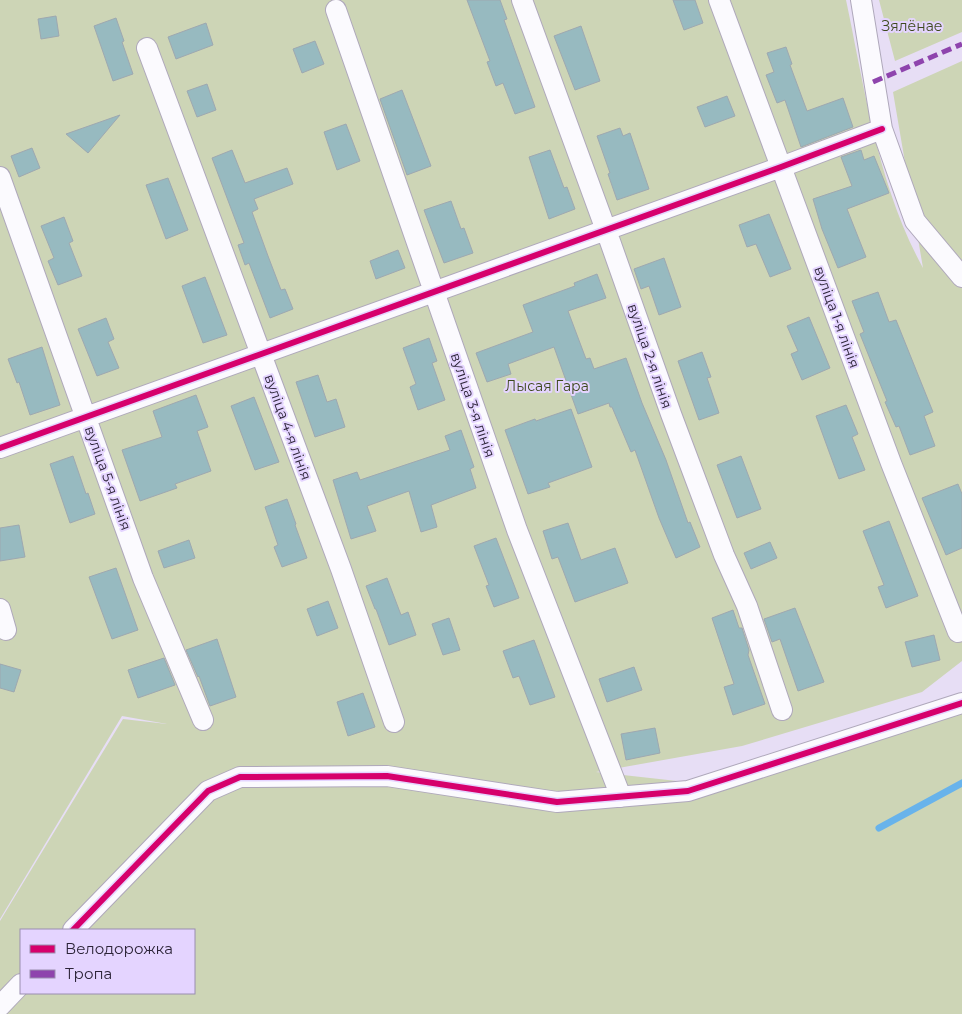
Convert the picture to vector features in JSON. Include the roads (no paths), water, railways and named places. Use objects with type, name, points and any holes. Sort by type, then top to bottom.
[{"type":"street","name":"вуліца 2-я лінія","points":[[522,0],[674,423],[724,556],[747,606],[782,710]]},
{"type":"street","name":"вуліца 1-я лінія","points":[[720,0],[890,463],[958,632]]},
{"type":"street","points":[[861,0],[882,129],[916,221],[962,277]]},
{"type":"street","name":"вуліца 3-я лінія","points":[[336,10],[517,530],[621,797]]},
{"type":"street","name":"вуліца 4-я лінія","points":[[147,48],[341,570],[394,722]]},
{"type":"street","points":[[0,448],[882,129]]},
{"type":"street","name":"вуліца 5-я лінія","points":[[0,176],[143,578],[203,720]]},
{"type":"street","points":[[0,609],[6,630]]},
{"type":"street","points":[[74,929],[208,790],[240,777],[387,776],[557,802],[688,791],[962,702]]},
{"type":"street","points":[[0,1006],[20,985]]},
{"type":"waterway","points":[[879,828],[962,783]]},
{"type":"park label","name":"Зялёнае","points":[[912,26]]},
{"type":"park label","name":"Лысая Гара","points":[[547,386]]}]
